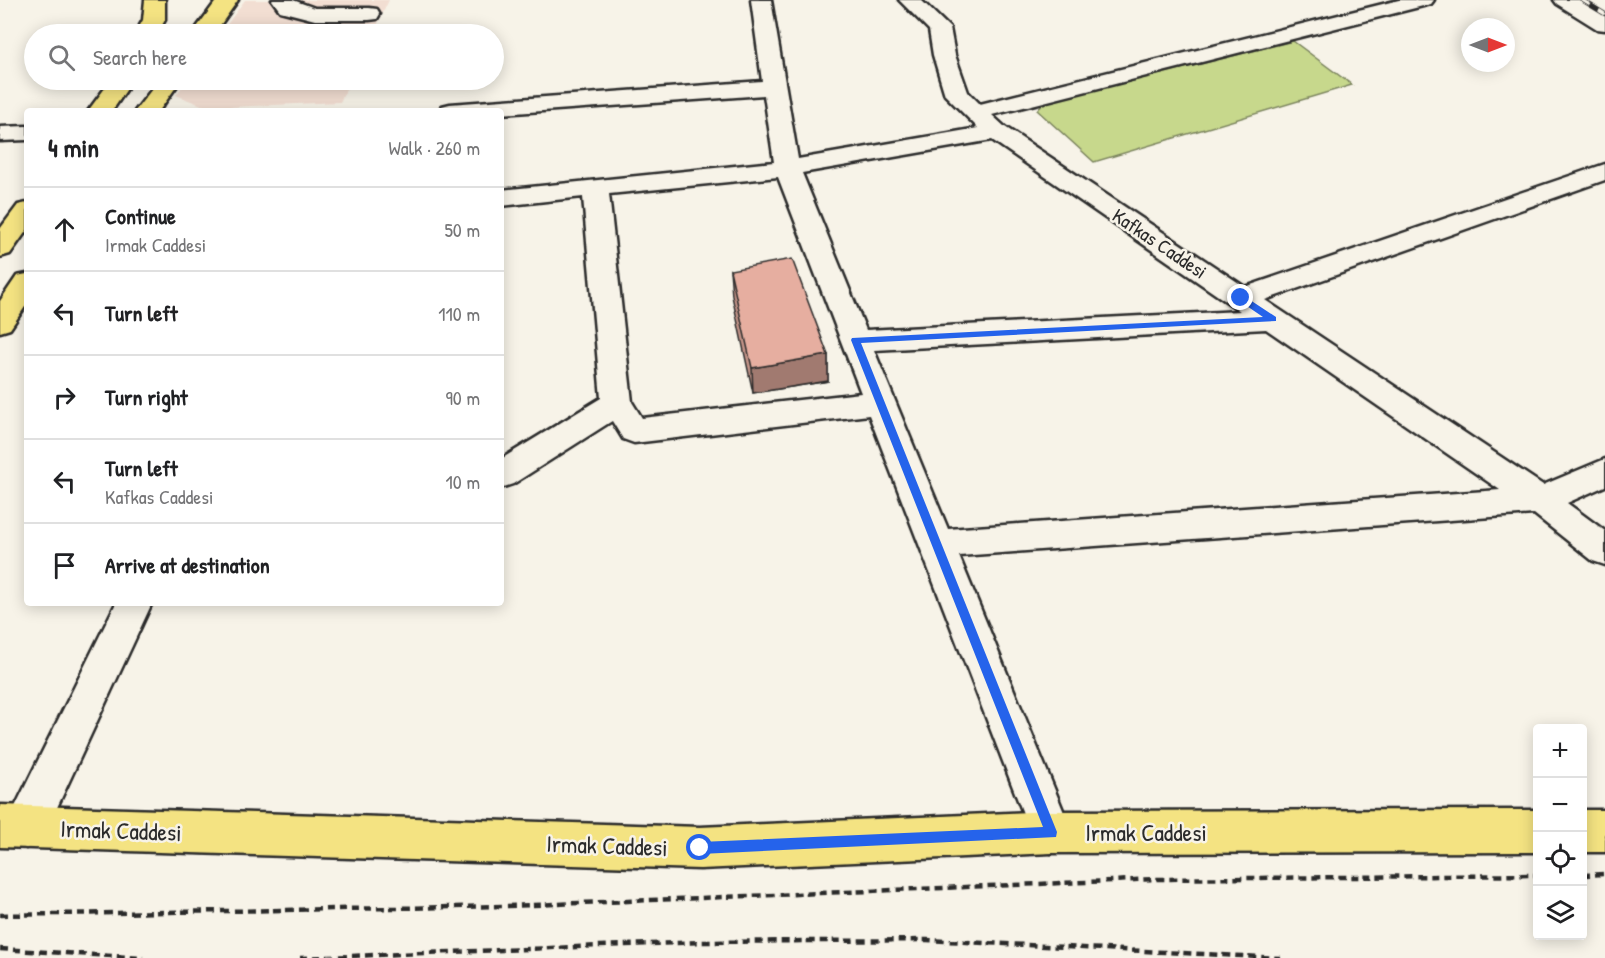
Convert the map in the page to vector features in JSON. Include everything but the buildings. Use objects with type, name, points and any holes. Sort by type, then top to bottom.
[{"type":"main road","points":[[152,24],[155,0]]},
{"type":"main road","points":[[210,24],[228,0]]},
{"type":"main road","points":[[102,108],[115,90]]},
{"type":"main road","points":[[149,108],[163,90]]},
{"type":"main road","points":[[0,248],[24,215]]},
{"type":"main road","points":[[0,322],[24,288]]},
{"type":"main road","name":"Irmak Caddesi","points":[[13,827],[700,848],[1051,832],[1533,831]]},
{"type":"main road","points":[[1587,831],[1605,831]]},
{"type":"street","points":[[282,0],[287,7],[315,14],[369,14]]},
{"type":"street","points":[[761,0],[787,168],[1051,832]]},
{"type":"street","name":"Kafkas Caddesi","points":[[909,0],[939,28],[944,55],[957,95],[996,132],[1540,500],[1605,551]]},
{"type":"street","points":[[975,112],[1424,0]]},
{"type":"street","points":[[1564,0],[1605,24]]},
{"type":"street","points":[[490,108],[773,87]]},
{"type":"street","points":[[504,198],[787,168],[996,132]]},
{"type":"street","points":[[0,134],[24,133]]},
{"type":"street","points":[[1241,298],[1605,172]]},
{"type":"street","points":[[595,188],[617,402],[634,431],[880,402]]},
{"type":"street","points":[[855,340],[1273,319]]},
{"type":"street","points":[[504,473],[617,402]]},
{"type":"street","points":[[936,544],[1540,500],[1605,472]]},
{"type":"street","points":[[13,827],[132,606]]},
{"type":"path","points":[[1587,875],[1605,874]]},
{"type":"path","points":[[0,915],[508,906],[1158,879],[1533,876]]},
{"type":"path","points":[[300,958],[702,942],[927,939],[1281,958]]},
{"type":"path","points":[[0,949],[143,958]]},
{"type":"shaded area","points":[[245,0],[389,0],[378,24],[227,24]]},
{"type":"shaded area","points":[[180,90],[346,90],[340,102],[209,108],[176,95]]},
{"type":"green space","points":[[1293,41],[1352,85],[1094,162],[1037,110],[1043,103]]},
{"type":"railway","points":[[1582,0],[1605,14]]},
{"type":"route","points":[[700,848],[1051,832],[855,340],[1273,319],[1241,298]]}]
